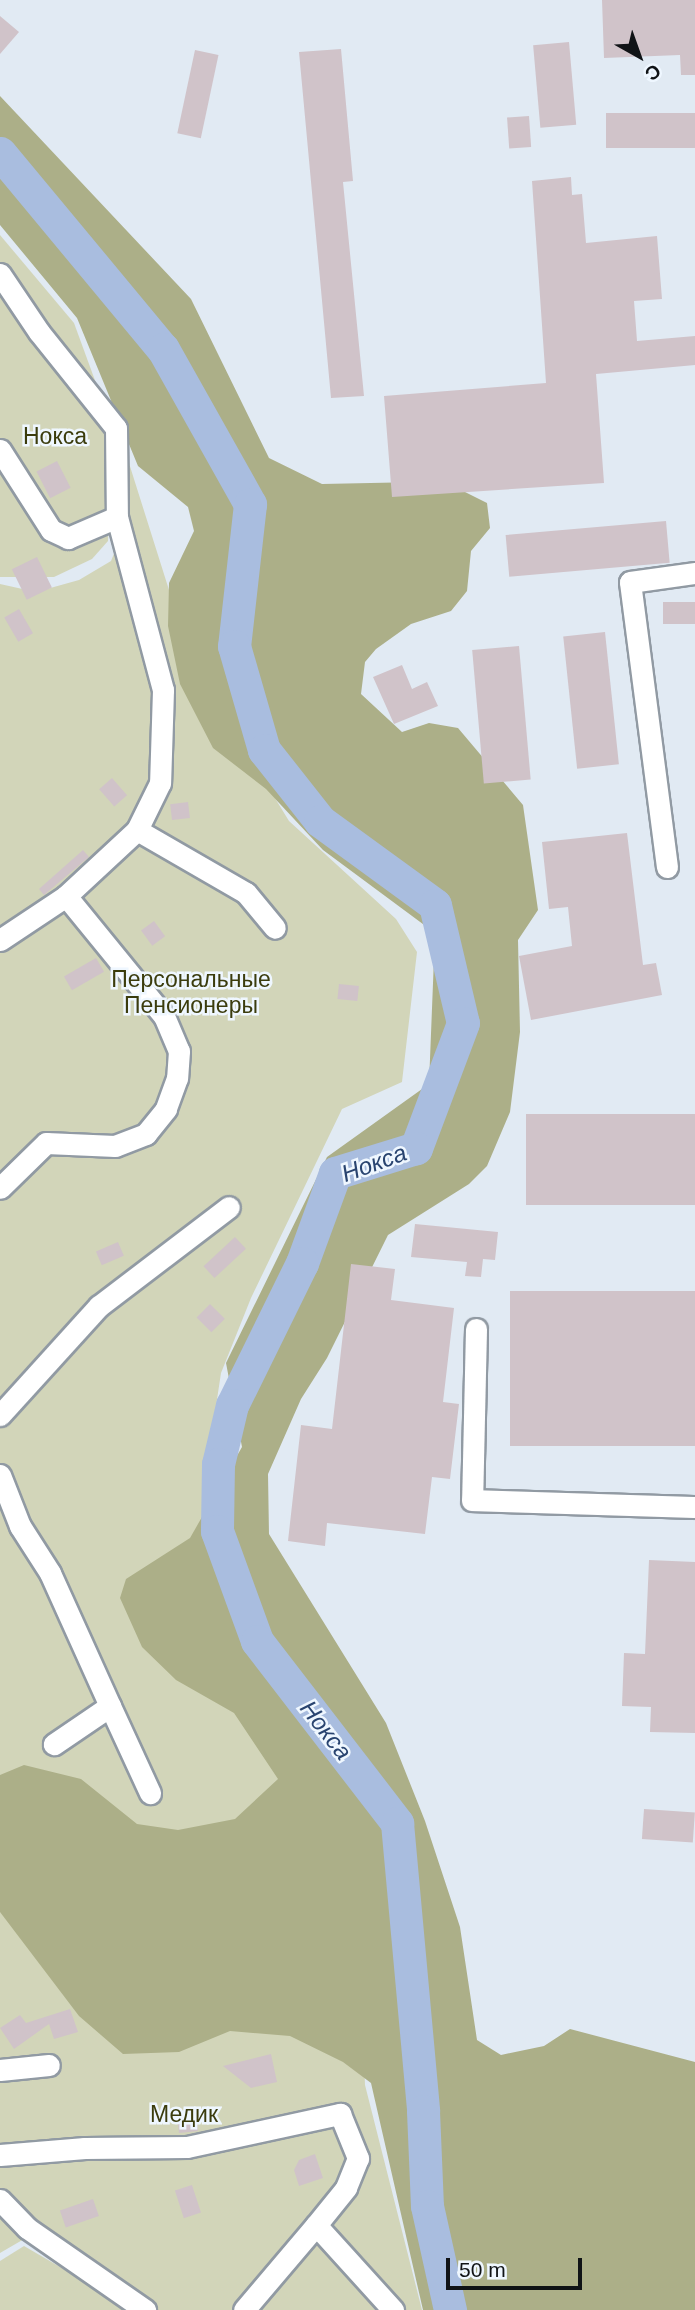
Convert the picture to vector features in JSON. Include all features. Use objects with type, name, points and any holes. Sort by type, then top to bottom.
[{"type":"lane","points":[[0,274],[39,332],[116,428],[117,517],[163,690],[160,783],[138,830],[66,896],[0,940]]},
{"type":"lane","points":[[0,450],[51,530],[68,538],[117,517]]},
{"type":"lane","points":[[667,867],[630,582],[695,573]]},
{"type":"lane","points":[[138,830],[246,893],[275,928]]},
{"type":"lane","points":[[0,1188],[46,1143],[115,1146],[146,1134],[166,1109],[177,1077],[179,1051],[164,1016],[66,896]]},
{"type":"lane","points":[[0,1415],[99,1306],[229,1207]]},
{"type":"lane","points":[[476,1329],[472,1500],[695,1507]]},
{"type":"lane","points":[[0,1475],[20,1526],[50,1573],[150,1793]]},
{"type":"lane","points":[[54,1744],[110,1706]]},
{"type":"lane","points":[[0,2070],[49,2065]]},
{"type":"lane","points":[[0,2155],[85,2148],[187,2147],[340,2114],[358,2158],[346,2188],[244,2310]]},
{"type":"lane","points":[[0,2200],[27,2228],[145,2310]]},
{"type":"lane","points":[[316,2225],[393,2310]]},
{"type":"green space","points":[[0,96],[191,299],[269,458],[322,484],[419,482],[459,489],[487,503],[490,528],[471,551],[467,591],[451,611],[411,624],[376,649],[365,662],[361,694],[402,732],[429,723],[458,728],[523,805],[538,910],[518,940],[520,1032],[510,1112],[487,1166],[469,1184],[388,1235],[327,1358],[301,1399],[268,1474],[269,1534],[386,1723],[425,1821],[460,1927],[477,2040],[501,2055],[544,2046],[570,2029],[695,2062],[695,2310],[423,2310],[371,2083],[343,2062],[290,2036],[230,2031],[179,2052],[123,2054],[79,2016],[0,1912],[0,1775],[24,1765],[81,1779],[137,1824],[178,1830],[235,1819],[278,1779],[234,1713],[176,1680],[142,1647],[120,1598],[126,1579],[190,1538],[242,1447],[226,1363],[327,1157],[429,1084],[435,933],[323,850],[266,789],[213,748],[180,684],[168,626],[169,583],[194,531],[188,507],[138,466],[77,318],[0,225]]},
{"type":"green space","name":"Нокса","points":[[0,235],[74,323],[112,427],[108,541],[92,559],[54,577],[0,577]]},
{"type":"green space","points":[[128,460],[181,628],[232,728],[289,821],[396,919],[417,952],[402,1082],[342,1109],[251,1298],[221,1373],[206,1472],[213,1647],[356,1855],[365,2085],[422,2310],[145,2310],[31,2235],[0,2253],[0,584],[36,592],[79,580],[111,561],[126,524]]},
{"type":"green space","points":[[24,2246],[129,2310],[0,2310],[0,2261]]},
{"type":"building","points":[[602,0],[695,0],[695,75],[681,75],[680,55],[604,58]]},
{"type":"building","points":[[0,16],[19,32],[0,54]]},
{"type":"building","points":[[569,42],[576,125],[540,128],[533,45]]},
{"type":"building","points":[[341,49],[353,181],[343,182],[364,396],[331,398],[299,52]]},
{"type":"building","points":[[195,50],[218,55],[201,138],[177,133]]},
{"type":"building","points":[[606,113],[695,113],[695,148],[606,148]]},
{"type":"building","points":[[529,116],[531,147],[509,148],[507,118]]},
{"type":"building","points":[[571,177],[572,195],[582,194],[586,243],[657,236],[662,299],[634,301],[637,341],[695,336],[695,365],[596,374],[604,483],[392,497],[384,396],[546,383],[532,181]]},
{"type":"building","points":[[57,461],[71,488],[50,498],[37,471]]},
{"type":"building","points":[[666,521],[670,563],[509,577],[506,535]]},
{"type":"building","points":[[37,557],[52,588],[27,600],[12,569]]},
{"type":"building","points":[[663,602],[695,602],[695,624],[663,624]]},
{"type":"building","points":[[19,609],[33,633],[18,642],[4,618]]},
{"type":"building","points":[[605,632],[619,764],[577,769],[563,636]]},
{"type":"building","points":[[519,646],[531,779],[484,784],[472,650]]},
{"type":"building","points":[[402,665],[412,689],[427,682],[438,706],[394,724],[373,677]]},
{"type":"building","points":[[112,778],[127,795],[114,807],[99,789]]},
{"type":"building","points":[[188,802],[190,818],[172,820],[170,804]]},
{"type":"building","points":[[627,833],[643,965],[656,963],[662,995],[531,1020],[519,956],[572,946],[568,907],[549,909],[542,842]]},
{"type":"building","points":[[83,850],[89,857],[44,895],[39,889]]},
{"type":"building","points":[[154,921],[165,936],[152,946],[141,930]]},
{"type":"building","points":[[96,958],[104,972],[72,990],[64,976]]},
{"type":"building","points":[[339,984],[359,986],[357,1001],[337,999]]},
{"type":"building","points":[[526,1114],[695,1114],[695,1205],[526,1205]]},
{"type":"building","points":[[415,1224],[498,1232],[495,1260],[483,1259],[481,1277],[465,1276],[467,1262],[411,1257]]},
{"type":"building","points":[[235,1237],[246,1249],[214,1278],[204,1266]]},
{"type":"building","points":[[118,1242],[124,1256],[102,1265],[96,1251]]},
{"type":"building","points":[[351,1264],[395,1269],[391,1300],[454,1308],[443,1402],[459,1404],[450,1479],[432,1477],[425,1534],[327,1523],[325,1546],[288,1541],[301,1425],[332,1429]]},
{"type":"building","points":[[510,1291],[695,1291],[695,1446],[510,1446]]},
{"type":"building","points":[[210,1304],[225,1319],[211,1332],[197,1317]]},
{"type":"building","points":[[649,1560],[695,1562],[695,1733],[650,1732],[651,1707],[622,1706],[624,1653],[645,1654]]},
{"type":"building","points":[[644,1809],[695,1813],[693,1842],[642,1839]]},
{"type":"building","points":[[70,2009],[78,2032],[54,2039],[49,2024],[14,2049],[0,2028],[20,2015],[26,2023]]},
{"type":"building","points":[[271,2054],[277,2082],[251,2088],[223,2066]]},
{"type":"building","points":[[196,2113],[198,2131],[179,2133],[177,2115]]},
{"type":"building","points":[[315,2154],[323,2178],[299,2186],[294,2170],[299,2160]]},
{"type":"building","points":[[192,2185],[201,2213],[184,2218],[175,2191]]},
{"type":"building","points":[[93,2199],[99,2216],[66,2227],[60,2210]]},
{"type":"waterway","name":"Нокса","points":[[0,153],[163,349],[250,504],[234,646],[264,750],[320,821],[435,905],[463,1023],[416,1148],[335,1173],[302,1263],[232,1405],[218,1464],[217,1531],[257,1641],[397,1823],[423,2111],[427,2206],[450,2310]]},
{"type":"park label","name":"Персональные Пенсионеры","points":[[191,992]]},
{"type":"park label","name":"Медик","points":[[184,2114]]}]
